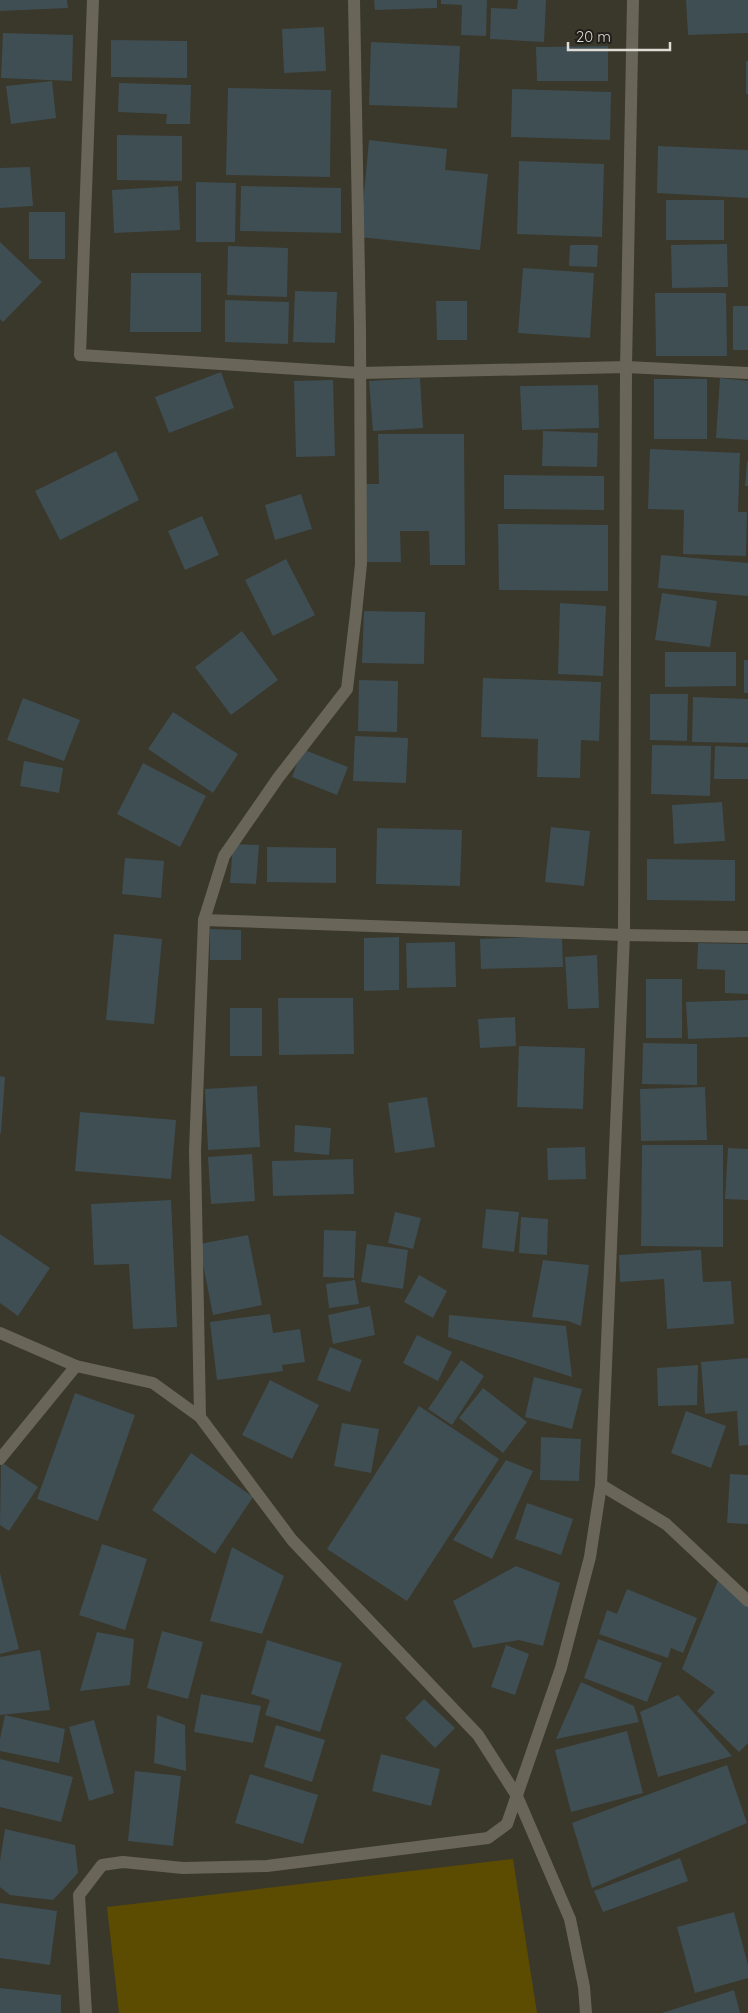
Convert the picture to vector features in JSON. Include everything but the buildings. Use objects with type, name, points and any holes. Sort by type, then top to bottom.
[{"type":"street","points":[[93,0],[80,355],[360,373],[626,367],[748,373]]},
{"type":"street","points":[[200,1417],[195,1152],[204,920],[224,856],[278,778],[347,689],[362,564],[354,0]]},
{"type":"street","points":[[86,2013],[79,1895],[102,1865],[123,1862],[183,1868],[267,1866],[488,1838],[507,1824],[561,1668],[590,1557],[601,1484],[624,936],[626,367],[633,0]]},
{"type":"street","points":[[204,920],[624,936],[748,937]]},
{"type":"street","points":[[0,1333],[76,1366],[153,1383],[200,1417],[292,1540],[478,1735],[517,1796],[570,1919],[584,1987],[586,2013]]},
{"type":"street","points":[[0,1459],[76,1366]]},
{"type":"street","points":[[601,1484],[666,1524],[748,1601]]},
{"type":"shaded area","points":[[513,1859],[537,2013],[119,2013],[107,1907]]}]
